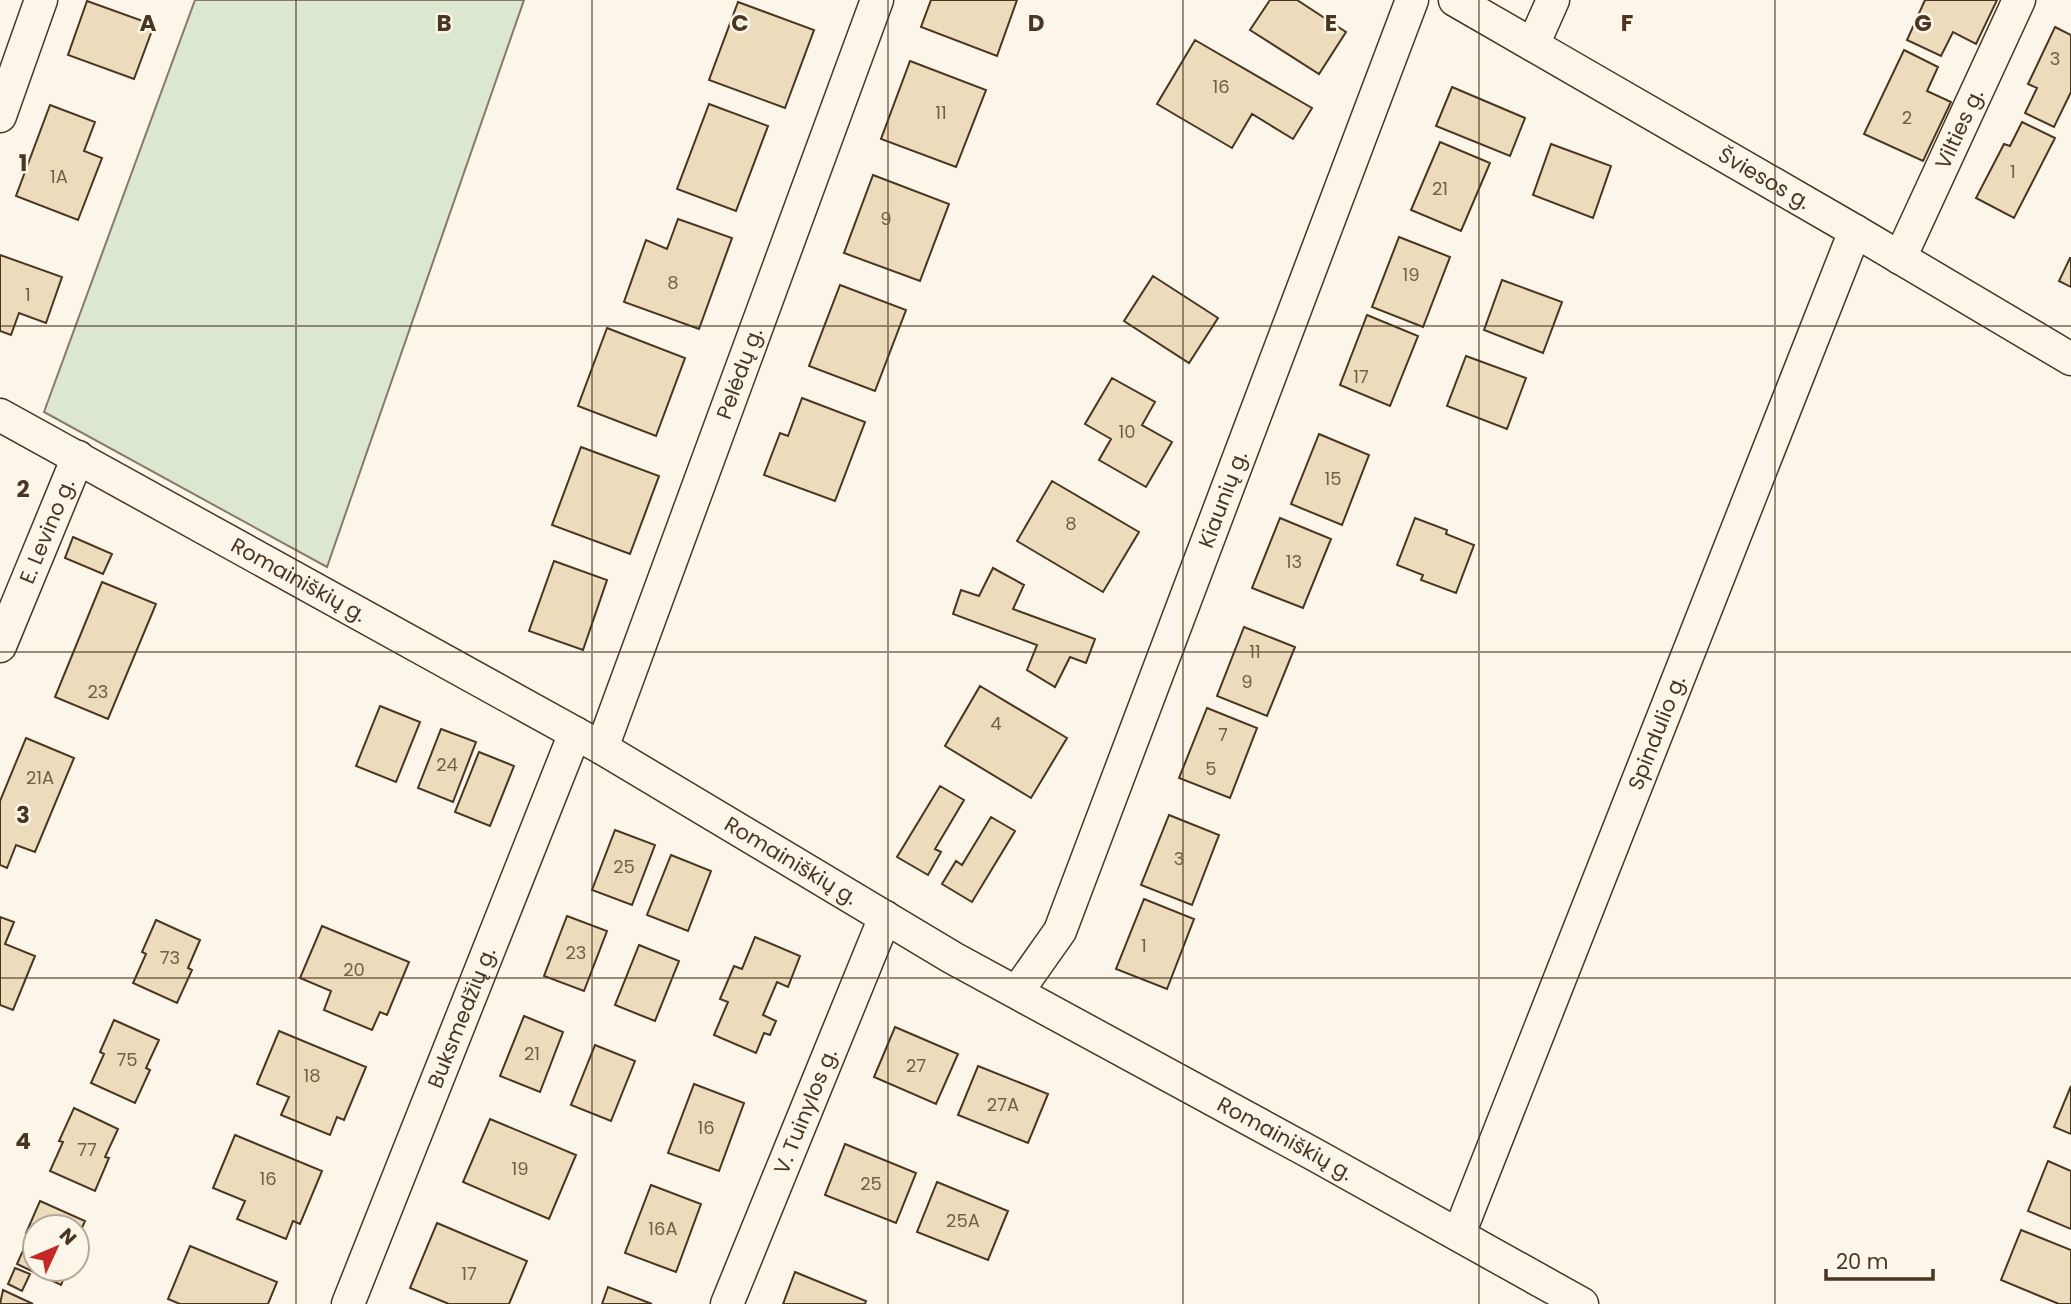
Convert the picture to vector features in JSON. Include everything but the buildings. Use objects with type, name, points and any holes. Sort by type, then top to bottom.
[{"type":"street","points":[[0,116],[41,0]]},
{"type":"street","name":"Pelėdų g.","points":[[588,740],[877,0]]},
{"type":"street","name":"Kiaunių g.","points":[[1017,992],[1060,931],[1412,0]]},
{"type":"street","name":"Šviesos g.","points":[[1455,0],[2071,359]]},
{"type":"street","points":[[1532,45],[1553,0]]},
{"type":"street","name":"Vilties g.","points":[[1900,258],[2019,0]]},
{"type":"street","name":"Spindulio g.","points":[[1459,1234],[1855,231]]},
{"type":"street","name":"Romainiškių g.","points":[[0,415],[588,740],[953,958],[1582,1304]]},
{"type":"street","name":"E. Levino g.","points":[[0,646],[78,457]]},
{"type":"street","name":"Buksmedžių g.","points":[[348,1304],[588,740]]},
{"type":"street","name":"V. Tuinylos g.","points":[[727,1304],[885,917]]},
{"type":"green space","points":[[195,0],[524,0],[327,567],[44,412]]}]
